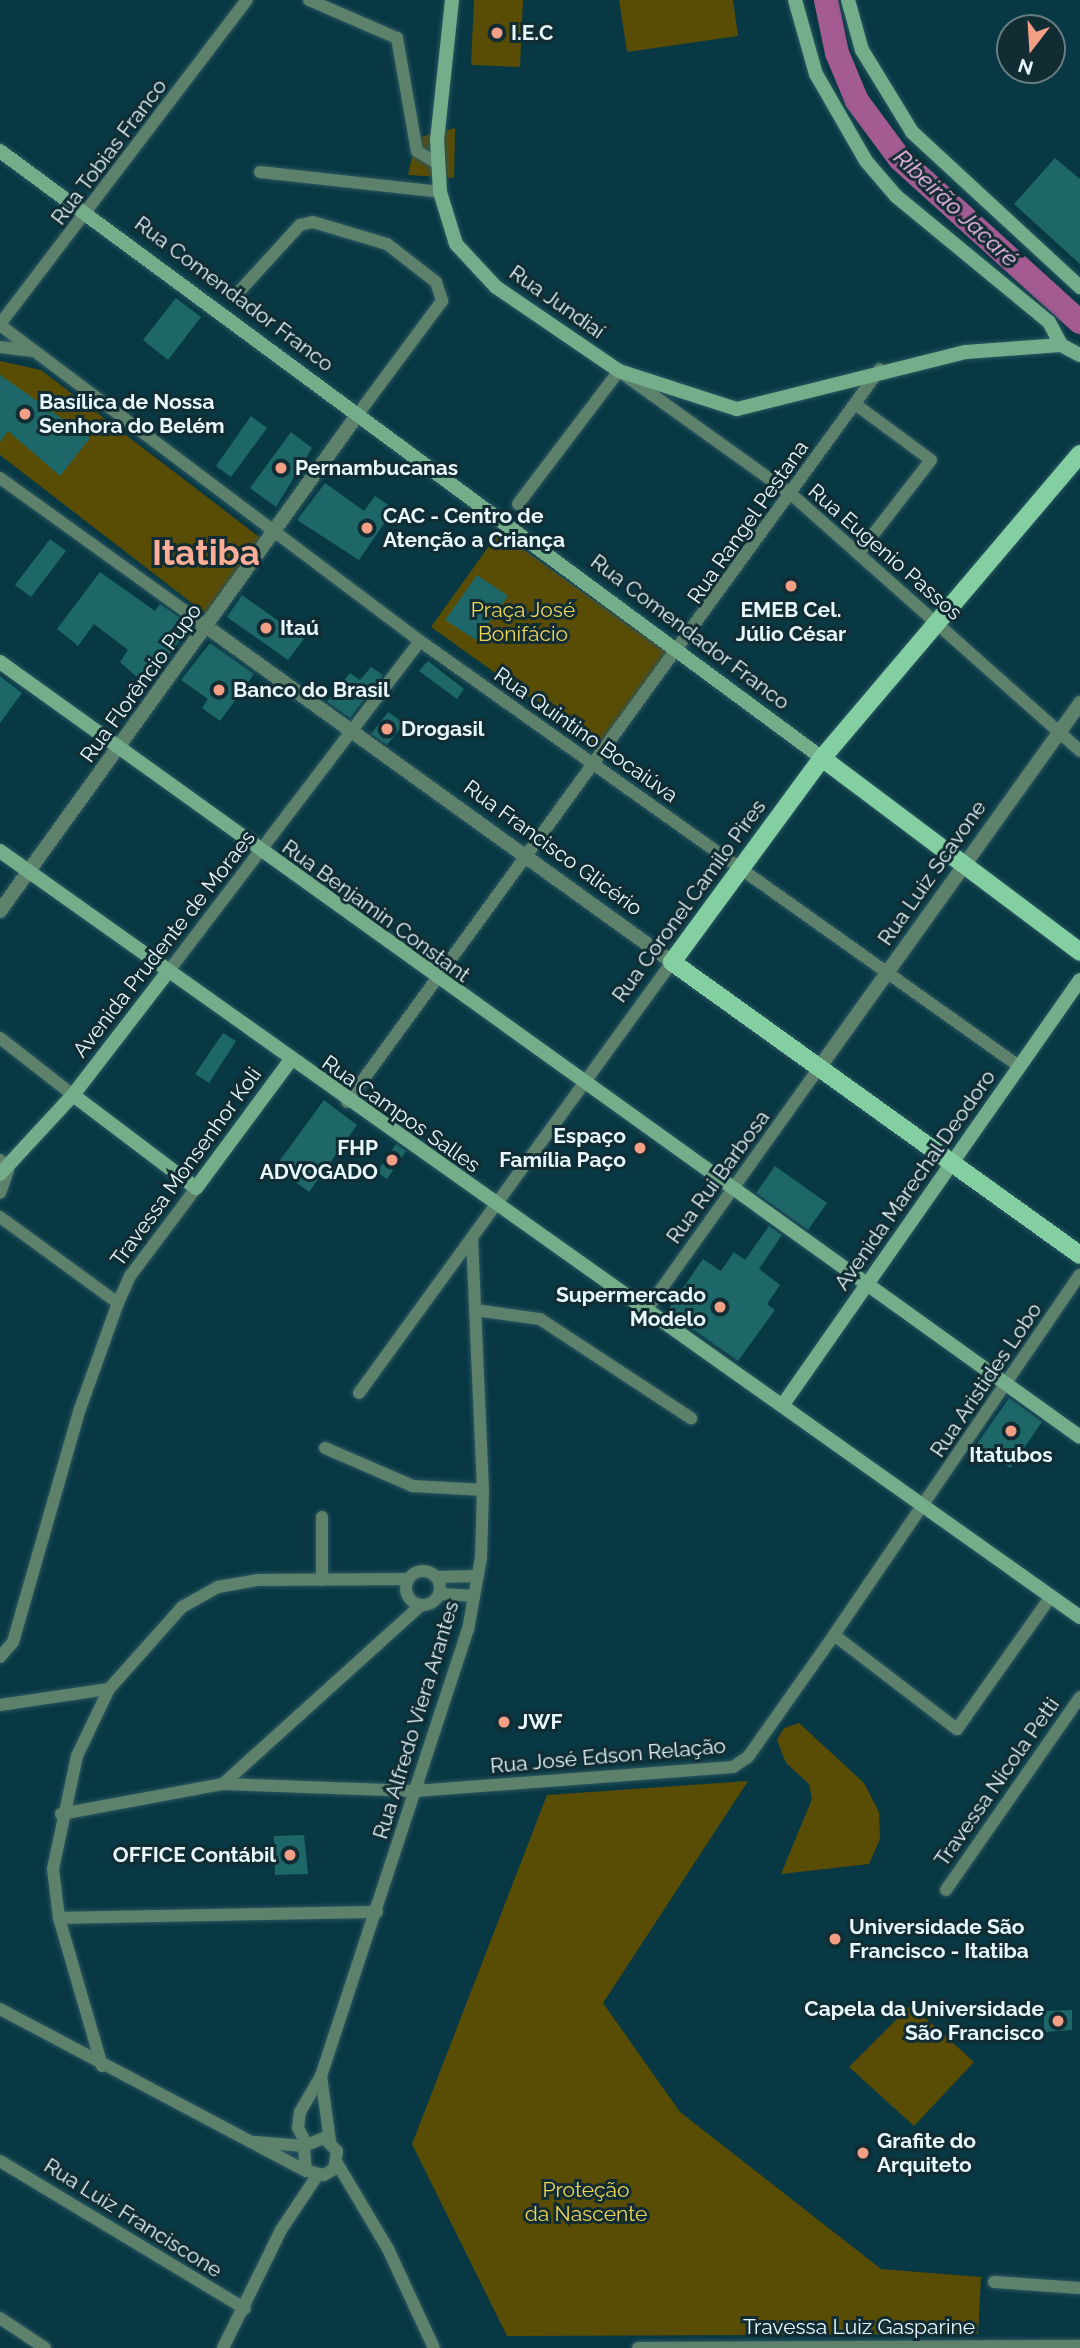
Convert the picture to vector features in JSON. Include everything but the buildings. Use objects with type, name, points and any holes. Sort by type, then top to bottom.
[{"type":"main road","name":"Rua Jundiaí","points":[[452,0],[439,164],[440,192],[456,244],[475,267],[619,371],[737,409],[881,369],[966,352],[1061,345]]},
{"type":"main road","points":[[795,0],[816,74],[866,161],[895,196],[1049,322],[1061,345],[1080,355]]},
{"type":"main road","points":[[849,0],[862,50],[912,132],[1080,287]]},
{"type":"main road","name":"Rua Comendador Franco","points":[[0,150],[1080,952]]},
{"type":"main road","name":"Rua Coronel Camilo Pires","points":[[672,962],[822,758],[1080,454]]},
{"type":"main road","name":"Rua Benjamin Constant","points":[[0,662],[119,752],[730,1192],[1080,1437]]},
{"type":"main road","name":"Rua Campos Salles","points":[[0,851],[346,1102],[784,1403],[1080,1617]]},
{"type":"main road","name":"Rua Francisco Glicério","points":[[672,962],[1080,1255]]},
{"type":"main road","name":"Avenida Prudente de Moraes","points":[[3,1168],[73,1095],[167,972]]},
{"type":"main road","name":"Avenida Marechal Deodoro","points":[[784,1403],[1080,980]]},
{"type":"main road","name":"Travessa Monsenhor Koli","points":[[195,1188],[290,1061]]},
{"type":"main road","points":[[73,1095],[195,1188]]},
{"type":"street","name":"Rua Tobias Franco","points":[[0,325],[88,214],[247,0]]},
{"type":"street","points":[[309,0],[397,38],[418,151],[439,164]]},
{"type":"street","points":[[260,172],[440,192]]},
{"type":"street","points":[[237,294],[300,225],[313,222],[387,244],[436,282],[442,301],[358,414]]},
{"type":"street","name":"Rua Quintino Bocaiúva","points":[[0,325],[420,641],[1020,1067]]},
{"type":"street","points":[[0,347],[35,352]]},
{"type":"street","name":"Rua Rangel Pestana","points":[[346,1102],[525,856],[596,766],[881,369]]},
{"type":"street","points":[[518,505],[619,371]]},
{"type":"street","name":"Rua Eugenio Passos","points":[[619,371],[791,494],[1080,751]]},
{"type":"street","points":[[855,404],[932,460],[858,554]]},
{"type":"street","name":"Rua Florêncio Pupo","points":[[0,911],[119,752],[358,414]]},
{"type":"street","name":"Rua Francisco Glicério","points":[[0,478],[672,962]]},
{"type":"street","name":"Avenida Prudente de Moraes","points":[[167,972],[355,733],[420,641]]},
{"type":"street","name":"Rua Luiz Scavone","points":[[820,1068],[962,864],[1080,703]]},
{"type":"street","name":"Rua Coronel Camilo Pires","points":[[359,1393],[672,962]]},
{"type":"street","points":[[0,1038],[73,1095]]},
{"type":"street","name":"Rua Rui Barbosa","points":[[647,1308],[820,1068]]},
{"type":"street","points":[[0,1193],[3,1168]]},
{"type":"street","name":"Travessa Monsenhor Koli","points":[[0,1657],[13,1642],[80,1409],[118,1303],[130,1276],[195,1188]]},
{"type":"street","points":[[0,1217],[118,1303]]},
{"type":"street","name":"Rua Alfredo Viera Arantes","points":[[312,2173],[298,2127],[300,2112],[321,2076],[377,1912],[478,1576],[483,1490],[472,1237]]},
{"type":"street","name":"Rua Aristides Lobo","points":[[925,1506],[1080,1275]]},
{"type":"street","points":[[475,1310],[540,1319],[691,1418]]},
{"type":"street","points":[[326,1448],[413,1486],[483,1490]]},
{"type":"street","name":"Rua José Edson Relação","points":[[61,1814],[223,1784],[415,1791],[733,1767],[748,1757],[925,1506]]},
{"type":"street","points":[[322,1517],[322,1580]]},
{"type":"street","points":[[102,2066],[60,1918],[53,1869],[61,1814],[77,1756],[109,1689],[182,1607],[218,1587],[322,1580],[408,1579],[422,1570],[437,1577],[478,1576]]},
{"type":"street","points":[[437,1577],[439,1594]]},
{"type":"street","points":[[408,1579],[407,1596],[421,1605]]},
{"type":"street","points":[[223,1784],[421,1605],[439,1594],[474,1596]]},
{"type":"street","points":[[834,1635],[957,1729],[1051,1596]]},
{"type":"street","points":[[0,1705],[109,1689]]},
{"type":"street","name":"Travessa Nicola Petti","points":[[946,1889],[1080,1697]]},
{"type":"street","points":[[60,1918],[377,1912]]},
{"type":"street","points":[[0,2009],[102,2066],[312,2173]]},
{"type":"street","name":"Rua Alfredo Viera Arantes","points":[[321,2076],[330,2141],[337,2163],[388,2249],[434,2348]]},
{"type":"street","points":[[250,2141],[305,2144],[330,2141]]},
{"type":"street","name":"Rua Luiz Franciscone","points":[[1,2160],[245,2309]]},
{"type":"street","points":[[223,2348],[312,2173],[337,2163]]},
{"type":"street","points":[[994,2282],[1080,2288]]},
{"type":"street","points":[[0,2318],[45,2348]]},
{"type":"street","name":"Travessa Luiz Gasparine","points":[[638,2348],[1080,2346]]},
{"type":"green space","name":"I.E.C","points":[[474,0],[523,0],[520,67],[471,65]]},
{"type":"green space","points":[[619,0],[733,0],[738,36],[627,52]]},
{"type":"green space","points":[[455,128],[454,178],[408,175],[416,138]]},
{"type":"green space","points":[[0,361],[41,370],[262,539],[206,614],[0,455]]},
{"type":"green space","name":"Praça José Bonifácio","points":[[499,532],[668,653],[600,748],[431,627]]},
{"type":"green space","points":[[799,1723],[864,1783],[879,1812],[880,1839],[869,1864],[781,1874],[812,1799],[809,1784],[786,1763],[777,1740],[784,1728]]},
{"type":"green space","name":"Proteção da Nascente","points":[[748,1781],[603,2003],[680,2112],[881,2269],[981,2277],[978,2334],[507,2336],[412,2144],[547,1795]]},
{"type":"green space","points":[[911,2005],[974,2062],[914,2126],[849,2067]]},
{"type":"waterway","name":"Ribeirão Jacaré","points":[[826,0],[837,53],[857,101],[900,159],[1080,322]]},
{"type":"place","name":"I.E.C","points":[[497,33]]},
{"type":"place","name":"Basílica de Nossa Senhora do Belém","points":[[25,414]]},
{"type":"place","name":"Pernambucanas","points":[[281,468]]},
{"type":"place","name":"CAC - Centro de Atenção a Criança","points":[[367,528]]},
{"type":"place","name":"EMEB Cel. Júlio César","points":[[791,586]]},
{"type":"place","name":"Itaú","points":[[266,628]]},
{"type":"place","name":"Banco do Brasil","points":[[219,690]]},
{"type":"place","name":"Drogasil","points":[[387,729]]},
{"type":"place","name":"Espaço Família Paço","points":[[640,1148]]},
{"type":"place","name":"FHP ADVOGADO","points":[[392,1160]]},
{"type":"place","name":"Supermercado Modelo","points":[[720,1307]]},
{"type":"place","name":"Itatubos","points":[[1011,1431]]},
{"type":"place","name":"JWF","points":[[504,1722]]},
{"type":"place","name":"OFFICE Contábil","points":[[290,1855]]},
{"type":"place","name":"Universidade São Francisco - Itatiba","points":[[835,1939]]},
{"type":"place","name":"Capela da Universidade São Francisco","points":[[1058,2021]]},
{"type":"place","name":"Grafite do Arquiteto","points":[[863,2153]]},
{"type":"district","name":"Itatiba","points":[[206,553]]}]
